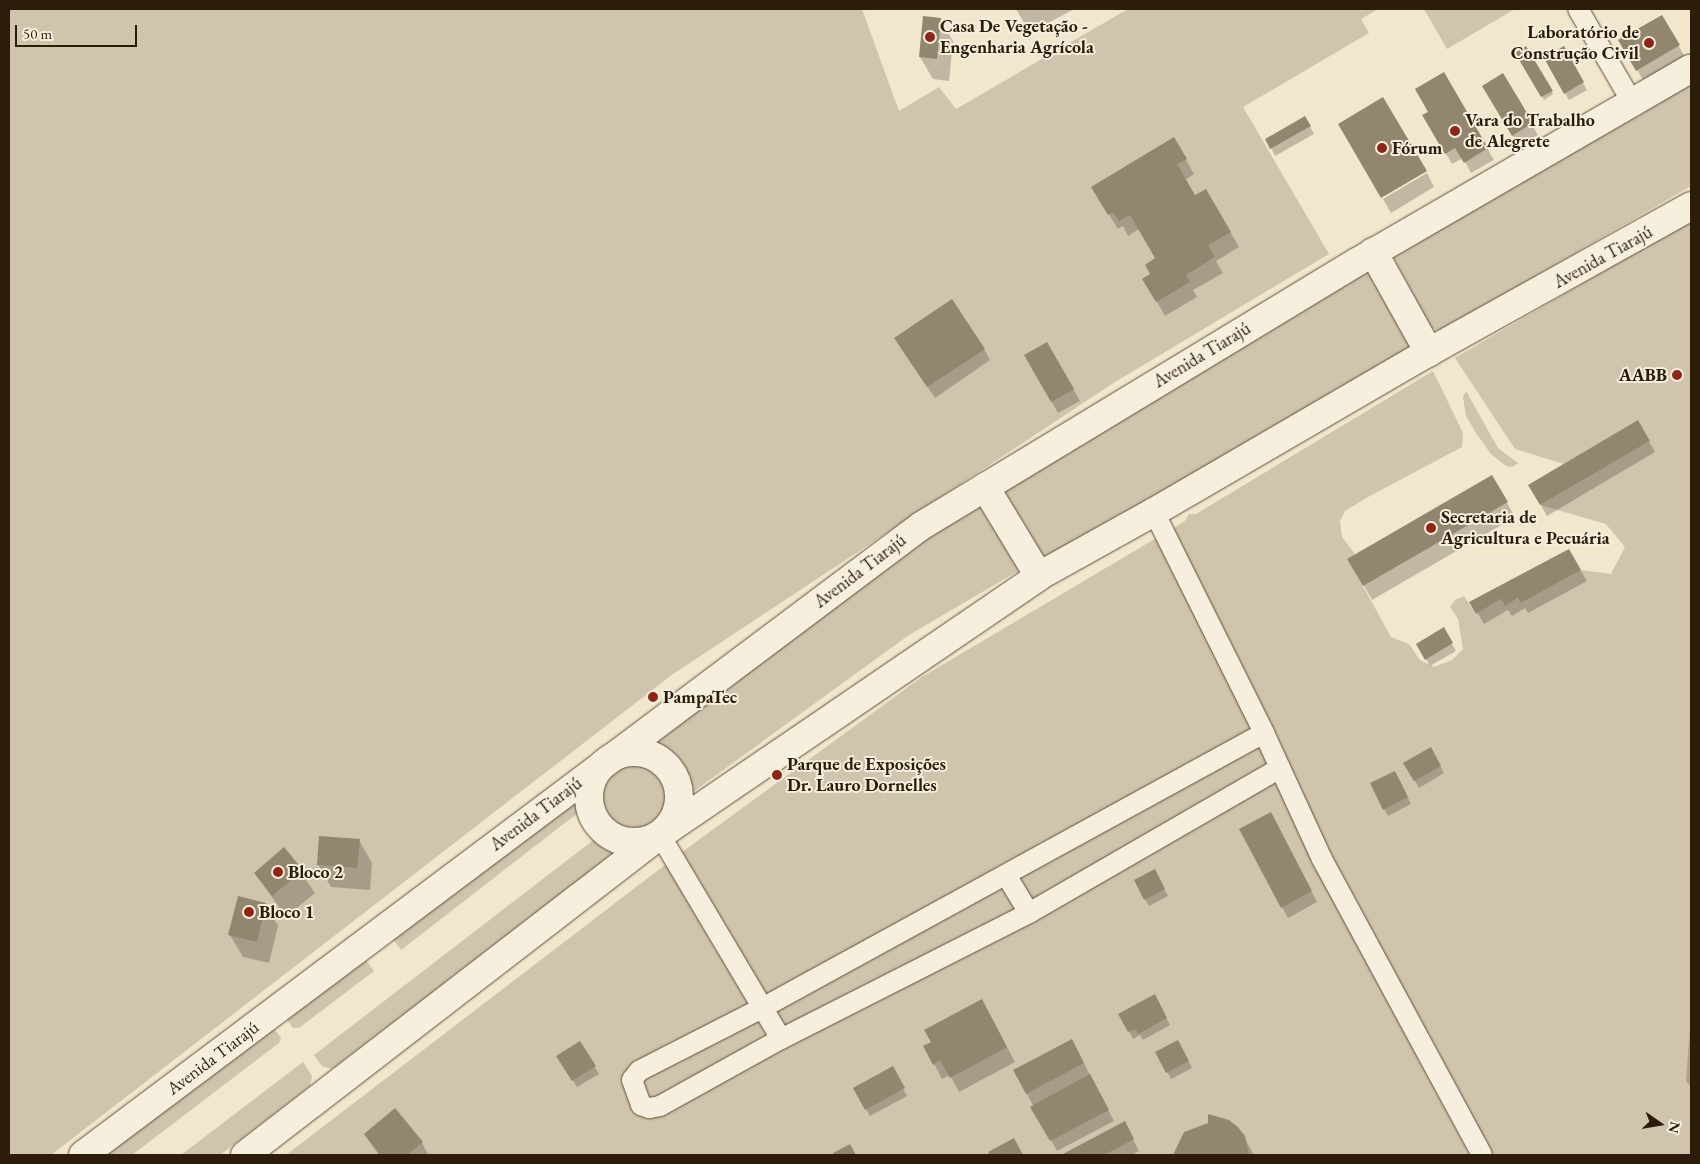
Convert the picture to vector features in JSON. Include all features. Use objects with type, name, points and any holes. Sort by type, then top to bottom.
[{"type":"main road","name":"Avenida Tiarajú","points":[[83,1155],[608,759],[921,526],[1373,252],[1691,68]]},
{"type":"main road","name":"Avenida Tiarajú","points":[[246,1155],[660,835],[1039,576],[1154,512],[1429,352],[1691,206]]},
{"type":"main road","points":[[1373,252],[1429,352]]},
{"type":"main road","points":[[985,487],[1039,576]]},
{"type":"main road","points":[[621,753],[650,754],[672,771],[678,784],[677,812],[660,835],[632,843],[610,836],[594,821],[589,804],[589,787],[596,771],[608,759],[621,753]]},
{"type":"street","points":[[1578,9],[1632,102]]},
{"type":"street","points":[[1154,512],[1264,733],[1322,858],[1482,1155]]},
{"type":"street","points":[[1264,733],[764,1007],[639,1071],[632,1080],[640,1105],[650,1108],[660,1106],[781,1039],[1029,913],[1280,768]]},
{"type":"street","points":[[660,835],[764,1007],[781,1039]]},
{"type":"street","points":[[1006,875],[1029,913]]},
{"type":"shaded area","points":[[9,9],[862,9],[899,111],[939,87],[956,109],[1128,9],[1378,9],[1361,19],[1369,33],[1243,107],[1329,254],[1115,382],[673,674],[51,1155],[9,1155]]},
{"type":"shaded area","points":[[1424,9],[1515,9],[1447,49]]},
{"type":"shaded area","points":[[1691,81],[1691,186],[1441,331],[1431,328],[1393,257],[1398,249]]},
{"type":"shaded area","points":[[1691,220],[1691,1155],[286,1155],[674,858],[922,677],[1185,521],[1189,514],[1196,514],[1433,371],[1463,433],[1462,447],[1368,497],[1345,511],[1340,521],[1342,537],[1355,554],[1348,559],[1391,637],[1409,644],[1420,660],[1434,667],[1452,660],[1463,649],[1458,619],[1450,607],[1455,600],[1464,596],[1476,614],[1501,599],[1505,606],[1518,598],[1521,603],[1581,570],[1611,574],[1625,547],[1606,524],[1540,505],[1650,441],[1638,421],[1564,464],[1515,449],[1455,358]]},
{"type":"shaded area","points":[[1370,266],[1414,345],[1046,561],[1036,559],[1001,490]]},
{"type":"shaded area","points":[[1466,391],[1498,448],[1518,463],[1513,467],[1506,466],[1491,454],[1476,433],[1466,416],[1463,397]]},
{"type":"shaded area","points":[[979,499],[1023,568],[909,635],[682,800],[676,767],[667,756],[639,743]]},
{"type":"shaded area","points":[[635,764],[647,766],[658,773],[665,784],[667,796],[665,808],[658,819],[647,826],[635,828],[623,826],[612,819],[605,808],[603,796],[605,784],[612,773],[623,766]]},
{"type":"shaded area","points":[[584,785],[583,809],[401,950],[388,932]]},
{"type":"shaded area","points":[[600,835],[623,846],[332,1069],[322,1066],[314,1055]]},
{"type":"shaded area","points":[[361,953],[374,971],[299,1028],[293,1028],[284,1015]]},
{"type":"shaded area","points":[[1691,1013],[1691,1087],[1686,1081]]},
{"type":"shaded area","points":[[272,1026],[281,1038],[279,1043],[132,1155],[94,1155]]},
{"type":"shaded area","points":[[303,1062],[312,1076],[310,1086],[220,1155],[181,1155]]},
{"type":"building","name":"Laboratório de Construção Civil","points":[[1662,15],[1680,45],[1636,71],[1618,40]]},
{"type":"building","name":"Casa De Vegetação - Engenharia Agrícola","points":[[923,16],[941,18],[937,59],[919,57]]},
{"type":"building","points":[[1526,46],[1553,91],[1541,97],[1515,53]]},
{"type":"building","points":[[1564,46],[1584,82],[1564,94],[1544,58]]},
{"type":"building","name":"Vara do Trabalho de Alegrete","points":[[1444,72],[1488,148],[1464,163],[1455,148],[1445,154],[1422,115],[1428,112],[1415,89]]},
{"type":"building","points":[[1503,73],[1533,123],[1512,136],[1482,86]]},
{"type":"building","name":"Fórum","points":[[1383,97],[1427,171],[1381,198],[1338,124]]},
{"type":"building","points":[[1305,116],[1311,126],[1270,149],[1265,139]]},
{"type":"building","points":[[1174,137],[1187,159],[1177,164],[1195,195],[1206,189],[1231,232],[1208,245],[1215,257],[1186,275],[1190,282],[1156,302],[1142,279],[1150,274],[1145,265],[1155,258],[1130,215],[1119,221],[1113,212],[1108,215],[1091,187]]},
{"type":"building","points":[[952,299],[985,349],[927,387],[894,338]]},
{"type":"building","points":[[1047,342],[1074,389],[1051,402],[1024,355]]},
{"type":"building","points":[[1638,420],[1650,441],[1540,505],[1528,485]]},
{"type":"building","name":"Secretaria de Agricultura e Pecuária","points":[[1492,475],[1508,502],[1363,586],[1347,559]]},
{"type":"building","points":[[1569,549],[1581,570],[1521,603],[1518,598],[1505,606],[1501,599],[1476,614],[1469,602]]},
{"type":"building","points":[[1444,627],[1453,643],[1425,660],[1416,644]]},
{"type":"building","points":[[1431,747],[1441,766],[1414,781],[1403,763]]},
{"type":"building","points":[[1395,771],[1408,797],[1383,810],[1370,783]]},
{"type":"building","points":[[1271,812],[1312,891],[1281,908],[1239,829]]},
{"type":"building","points":[[319,836],[360,839],[357,868],[317,865]]},
{"type":"building","name":"Bloco 2","points":[[284,847],[303,870],[272,896],[254,873]]},
{"type":"building","points":[[1155,869],[1165,889],[1144,900],[1134,880]]},
{"type":"building","name":"Bloco 1","points":[[238,896],[266,903],[257,942],[228,935]]},
{"type":"building","points":[[1155,994],[1167,1018],[1138,1034],[1135,1029],[1128,1032],[1118,1014]]},
{"type":"building","points":[[982,999],[1007,1047],[950,1078],[940,1060],[933,1065],[923,1046],[931,1042],[924,1030]]},
{"type":"building","points":[[1072,1039],[1084,1063],[1026,1094],[1013,1070]]},
{"type":"building","points":[[1178,1040],[1189,1061],[1166,1073],[1155,1052]]},
{"type":"building","points":[[580,1041],[596,1066],[572,1081],[556,1056]]},
{"type":"building","points":[[893,1066],[905,1088],[865,1110],[853,1088]]},
{"type":"building","points":[[1090,1074],[1109,1110],[1050,1141],[1030,1107]]},
{"type":"building","points":[[395,1108],[423,1142],[407,1155],[380,1155],[364,1134]]},
{"type":"building","points":[[1208,1114],[1229,1120],[1238,1127],[1245,1136],[1249,1155],[1173,1155],[1184,1132],[1208,1123]]},
{"type":"building","points":[[1125,1121],[1134,1139],[1104,1155],[1061,1155]]},
{"type":"building","points":[[1014,1138],[1023,1155],[990,1155],[988,1152]]},
{"type":"building","points":[[850,1144],[856,1155],[834,1155],[833,1153]]},
{"type":"place","name":"Casa De Vegetação - Engenharia Agrícola","points":[[930,37]]},
{"type":"place","name":"Laboratório de Construção Civil","points":[[1649,43]]},
{"type":"place","name":"Vara do Trabalho de Alegrete","points":[[1455,131]]},
{"type":"place","name":"Fórum","points":[[1382,148]]},
{"type":"place","name":"AABB","points":[[1677,375]]},
{"type":"place","name":"Secretaria de Agricultura e Pecuária","points":[[1431,528]]},
{"type":"place","name":"PampaTec","points":[[653,697]]},
{"type":"place","name":"Parque de Exposições Dr. Lauro Dornelles","points":[[777,775]]},
{"type":"place","name":"Bloco 2","points":[[278,872]]},
{"type":"place","name":"Bloco 1","points":[[249,912]]}]
